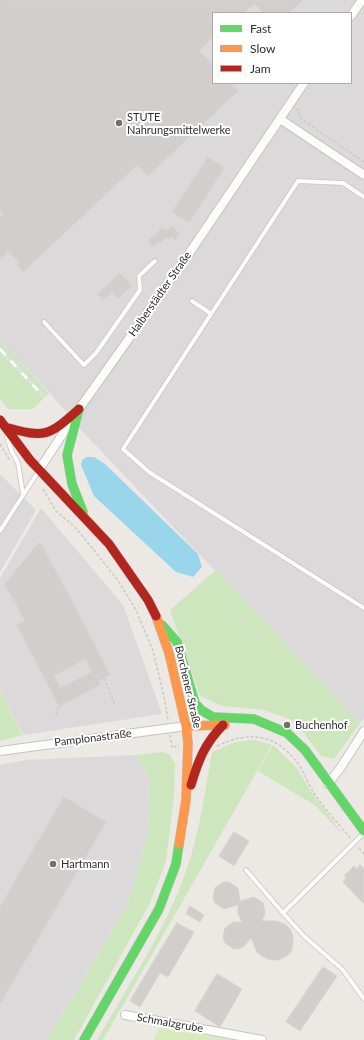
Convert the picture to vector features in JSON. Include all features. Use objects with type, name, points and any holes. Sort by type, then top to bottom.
[{"type":"main road","points":[[2,424],[37,436],[53,432],[79,409]]},
{"type":"main road","points":[[79,409],[68,455],[72,484],[85,517]]},
{"type":"main road","name":"Borchener Straße","points":[[2,424],[39,470],[109,544],[148,600],[158,621],[176,677],[186,726],[188,743],[186,800],[176,864],[159,909],[84,1040]]},
{"type":"main road","points":[[158,621],[177,642],[195,702],[200,710],[206,715],[218,718],[251,718],[287,733],[307,752],[328,784],[364,832]]},
{"type":"main road","points":[[186,726],[261,722]]},
{"type":"main road","points":[[186,800],[199,758],[206,743],[223,725]]},
{"type":"street","points":[[352,15],[362,0]]},
{"type":"street","name":"Halberstädter Straße","points":[[39,470],[79,409],[186,258],[303,84]]},
{"type":"street","points":[[280,119],[364,175]]},
{"type":"street","name":"Pamplonastraße","points":[[0,751],[186,726]]},
{"type":"street","points":[[328,784],[341,767],[364,731]]},
{"type":"street","name":"Schmalzgrube","points":[[125,1015],[262,1040]]},
{"type":"lane","points":[[364,197],[343,183],[298,181],[123,449],[149,472],[364,608]]},
{"type":"lane","points":[[44,322],[84,365],[96,353],[126,313],[140,290],[139,276],[155,261]]},
{"type":"lane","points":[[192,302],[210,314]]},
{"type":"lane","points":[[2,424],[12,452],[19,466],[23,494]]},
{"type":"lane","points":[[0,531],[39,470]]},
{"type":"lane","points":[[283,912],[364,832]]},
{"type":"lane","points":[[246,870],[304,936],[343,970],[364,999]]},
{"type":"path","points":[[293,100],[298,104],[297,112],[300,118],[364,162]]},
{"type":"path","points":[[0,444],[9,460],[19,466]]},
{"type":"path","points":[[42,489],[56,512],[76,528],[117,579],[136,610],[153,651],[164,696],[172,748],[188,743]]},
{"type":"path","points":[[104,678],[115,705]]},
{"type":"path","points":[[56,715],[58,708],[62,707]]},
{"type":"path","points":[[206,743],[214,748],[235,738],[254,736],[279,744],[299,766],[315,794],[364,854]]},
{"type":"shaded area","points":[[0,0],[364,0],[364,718],[360,723],[82,431],[50,393],[0,340]]},
{"type":"shaded area","points":[[0,474],[36,510],[0,572]]},
{"type":"shaded area","points":[[41,508],[123,605],[162,714],[23,735],[0,690],[0,578]]},
{"type":"shaded area","points":[[135,755],[150,779],[148,834],[128,904],[47,1040],[0,1040],[0,765],[26,760]]},
{"type":"green space","points":[[0,340],[49,393],[33,409],[8,409],[0,398]]},
{"type":"green space","points":[[216,570],[360,723],[334,759],[321,756],[295,721],[264,710],[222,706],[200,696],[170,610]]},
{"type":"green space","points":[[0,691],[22,735],[0,741]]},
{"type":"green space","points":[[254,740],[272,745],[103,1040],[97,1040],[158,935],[178,891],[192,854],[202,811],[212,752],[236,742]]},
{"type":"green space","points":[[273,745],[295,766],[313,794],[344,836],[316,806],[258,771]]},
{"type":"green space","points":[[163,752],[169,754],[175,763],[174,797],[166,861],[150,903],[74,1040],[47,1040],[128,904],[148,833],[150,779],[135,755]]},
{"type":"green space","points":[[159,1028],[231,1040],[153,1040]]},
{"type":"water","points":[[87,457],[94,457],[105,464],[198,554],[202,567],[193,577],[176,572],[94,496],[81,465],[82,460]]},
{"type":"building","name":"STUTE Nahrungsmittelwerke","points":[[0,0],[303,0],[290,12],[263,12],[254,3],[245,12],[212,12],[212,38],[199,51],[212,64],[212,84],[231,84],[238,91],[148,176],[137,165],[23,272],[17,265],[20,263],[8,251],[0,259],[0,218],[3,215],[0,211]]},
{"type":"building","points":[[208,157],[224,168],[189,223],[172,212]]},
{"type":"building","points":[[172,226],[180,234],[175,240],[171,236],[169,239],[167,237],[153,247],[148,241],[163,227],[166,231]]},
{"type":"building","points":[[120,273],[131,286],[118,299],[112,292],[103,300],[98,294]]},
{"type":"building","points":[[40,542],[110,675],[98,681],[100,685],[59,706],[17,625],[25,621],[5,584]],"holes":[[[86,659],[92,672],[60,688],[54,676]]]},
{"type":"building","name":"Hartmann","points":[[64,797],[106,822],[0,1004],[0,907]]},
{"type":"building","points":[[234,832],[249,841],[234,866],[219,856]]},
{"type":"building","points":[[360,865],[364,869],[364,904],[343,882],[346,878],[344,876],[354,866],[357,869]]},
{"type":"building","points":[[224,882],[229,882],[238,888],[240,901],[254,897],[263,903],[265,913],[262,921],[277,921],[285,924],[290,929],[293,936],[291,952],[278,960],[270,960],[257,952],[251,938],[239,949],[234,949],[225,943],[223,938],[225,928],[233,922],[242,922],[238,913],[238,905],[224,909],[215,903],[213,898],[215,888]]},
{"type":"building","points":[[190,906],[204,915],[200,922],[186,914]]},
{"type":"building","points":[[177,923],[194,932],[168,977],[160,973],[140,1007],[130,1001]]},
{"type":"building","points":[[323,967],[337,976],[300,1031],[286,1022]]},
{"type":"building","points":[[217,974],[242,989],[220,1027],[195,1011]]},
{"type":"railway","points":[[0,349],[43,396]]},
{"type":"traffic: fast","points":[[79,409],[67,455],[72,484],[83,512]]},
{"type":"traffic: fast","points":[[162,625],[177,642],[195,703],[201,710],[213,717],[254,719],[287,733],[305,750],[364,831]]},
{"type":"traffic: fast","points":[[84,1040],[159,909],[176,864],[179,844]]},
{"type":"traffic: slow","points":[[156,616],[169,653],[186,726],[188,743],[186,800],[179,844]]},
{"type":"traffic: slow","points":[[186,726],[225,725]]},
{"type":"traffic: jam","points":[[5,427],[29,433],[45,433],[53,430],[79,409]]},
{"type":"traffic: jam","points":[[0,420],[30,460],[109,544],[148,600],[156,616]]},
{"type":"traffic: jam","points":[[191,785],[196,768],[203,753],[211,739],[223,725]]},
{"type":"place","name":"STUTE Nahrungsmittelwerke","points":[[119,123]]},
{"type":"place","name":"Buchenhof","points":[[287,725]]},
{"type":"place","name":"Hartmann","points":[[53,864]]}]
